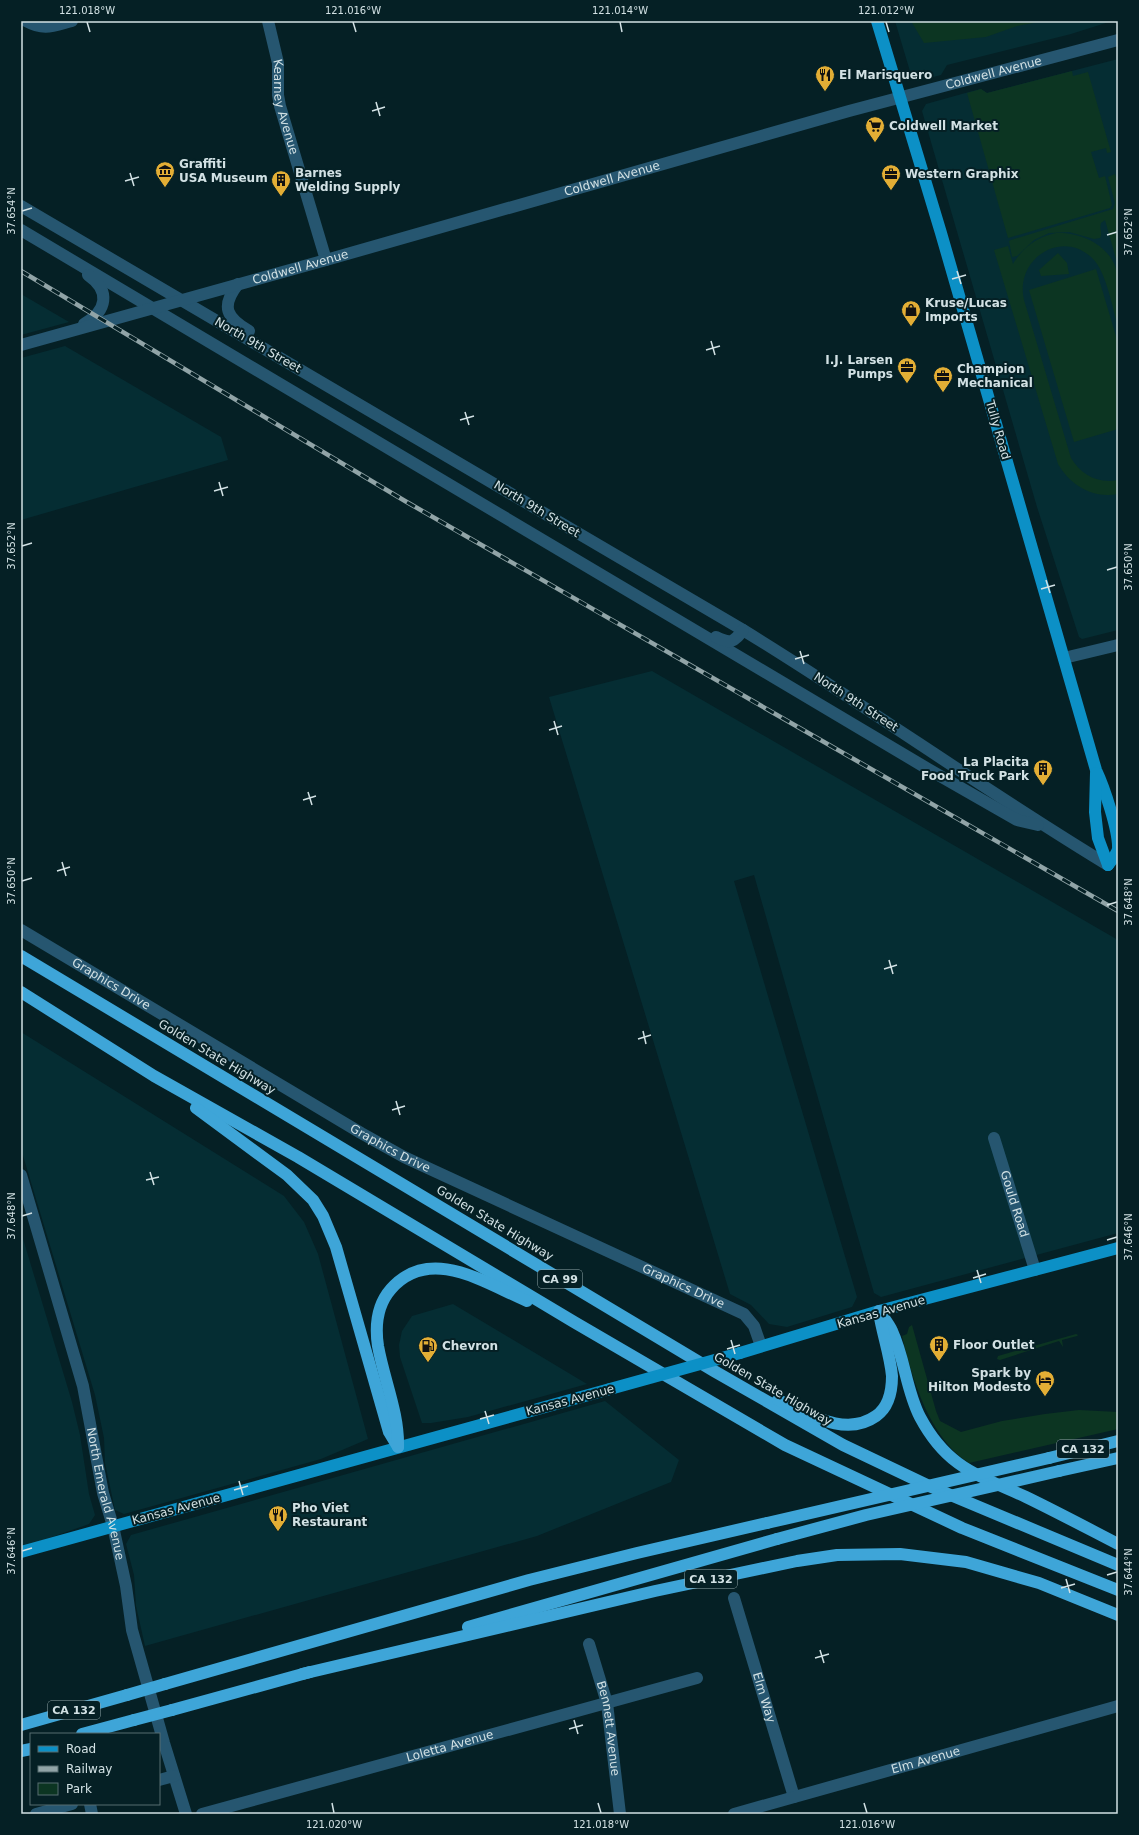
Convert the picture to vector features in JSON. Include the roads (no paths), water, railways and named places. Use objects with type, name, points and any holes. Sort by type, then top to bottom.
[{"type":"highway","name":"Golden State Highway","points":[[21,956],[714,1371],[843,1445],[929,1486],[1118,1565]]},
{"type":"highway","name":"CA 99","points":[[21,992],[154,1076],[298,1158],[785,1445],[962,1528],[1118,1590]]},
{"type":"highway","points":[[154,1076],[287,1175],[313,1200],[333,1237],[389,1432],[398,1447]]},
{"type":"highway","points":[[398,1447],[399,1430],[378,1346],[377,1325],[379,1310],[387,1294],[405,1276],[419,1270],[434,1268],[450,1269],[574,1322]]},
{"type":"highway","points":[[714,1371],[818,1418],[841,1425],[860,1424],[871,1420],[884,1409],[892,1389],[891,1369],[879,1311]]},
{"type":"highway","points":[[879,1311],[894,1334],[908,1387],[917,1412],[929,1432],[945,1453],[964,1469],[1026,1497],[1118,1544]]},
{"type":"highway","name":"CA 132","points":[[21,1725],[529,1580],[656,1548],[1118,1441]]},
{"type":"highway","points":[[302,1674],[872,1513],[1118,1458]]},
{"type":"highway","name":"CA 132","points":[[86,1733],[302,1674],[655,1591],[797,1560],[837,1555],[900,1554],[966,1562],[1039,1583],[1118,1615]]},
{"type":"main road","name":"Tully Road","points":[[877,21],[941,233],[1096,770],[1105,792],[1114,824],[1118,850],[1113,868]]},
{"type":"main road","name":"Tully Road","points":[[1096,770],[1095,812],[1098,838],[1113,868]]},
{"type":"main road","name":"Kansas Avenue","points":[[21,1552],[610,1389],[879,1311],[1118,1248]]},
{"type":"street","points":[[26,21],[43,28],[72,21]]},
{"type":"street","name":"Kearney Avenue","points":[[271,22],[278,63],[278,95],[280,106],[326,260]]},
{"type":"street","name":"Coldwell Avenue","points":[[74,330],[900,97],[1118,40]]},
{"type":"street","name":"North 9th Street","points":[[21,206],[743,630],[800,665],[1045,827],[1113,868]]},
{"type":"street","name":"North 9th Street","points":[[21,230],[129,294],[151,309],[1017,820],[1045,827]]},
{"type":"street","points":[[21,345],[74,330],[96,316],[103,303],[103,293],[100,286],[90,276],[51,252],[49,247]]},
{"type":"street","points":[[238,284],[230,294],[228,300],[228,309],[231,318],[279,349],[286,362]]},
{"type":"street","points":[[629,591],[646,597],[725,641],[736,640],[743,630]]},
{"type":"street","points":[[1064,658],[1118,645]]},
{"type":"street","name":"Graphics Drive","points":[[21,930],[354,1129],[404,1157],[744,1314],[754,1326],[761,1346]]},
{"type":"street","name":"Gould Road","points":[[994,1138],[1035,1270]]},
{"type":"street","name":"North Emerald Avenue","points":[[21,1175],[83,1386],[103,1493],[113,1526],[126,1586],[132,1630],[186,1814]]},
{"type":"street","name":"Elm Way","points":[[734,1598],[794,1797]]},
{"type":"street","name":"Bennett Avenue","points":[[590,1644],[607,1704],[620,1814]]},
{"type":"street","name":"Loletta Avenue","points":[[202,1814],[607,1704],[697,1678]]},
{"type":"street","name":"Elm Avenue","points":[[734,1814],[1118,1706]]},
{"type":"street","points":[[160,1780],[174,1776]]},
{"type":"street","points":[[36,1814],[68,1805]]},
{"type":"railway","points":[[21,271],[405,501],[1118,911]]},
{"type":"place","name":"El Marisquero","points":[[825,92]]},
{"type":"place","name":"Coldwell Market","points":[[875,143]]},
{"type":"place","name":"Graffiti USA Museum","points":[[165,188]]},
{"type":"place","name":"Western Graphix","points":[[891,191]]},
{"type":"place","name":"Barnes Welding Supply","points":[[281,197]]},
{"type":"place","name":"Kruse/Lucas Imports","points":[[911,327]]},
{"type":"place","name":"I.J. Larsen Pumps","points":[[907,384]]},
{"type":"place","name":"Champion Mechanical","points":[[943,393]]},
{"type":"place","name":"La Placita Food Truck Park","points":[[1043,786]]},
{"type":"place","name":"Floor Outlet","points":[[939,1362]]},
{"type":"place","name":"Chevron","points":[[428,1363]]},
{"type":"place","name":"Spark by Hilton Modesto","points":[[1045,1397]]},
{"type":"place","name":"Pho Viet Restaurant","points":[[278,1532]]}]
